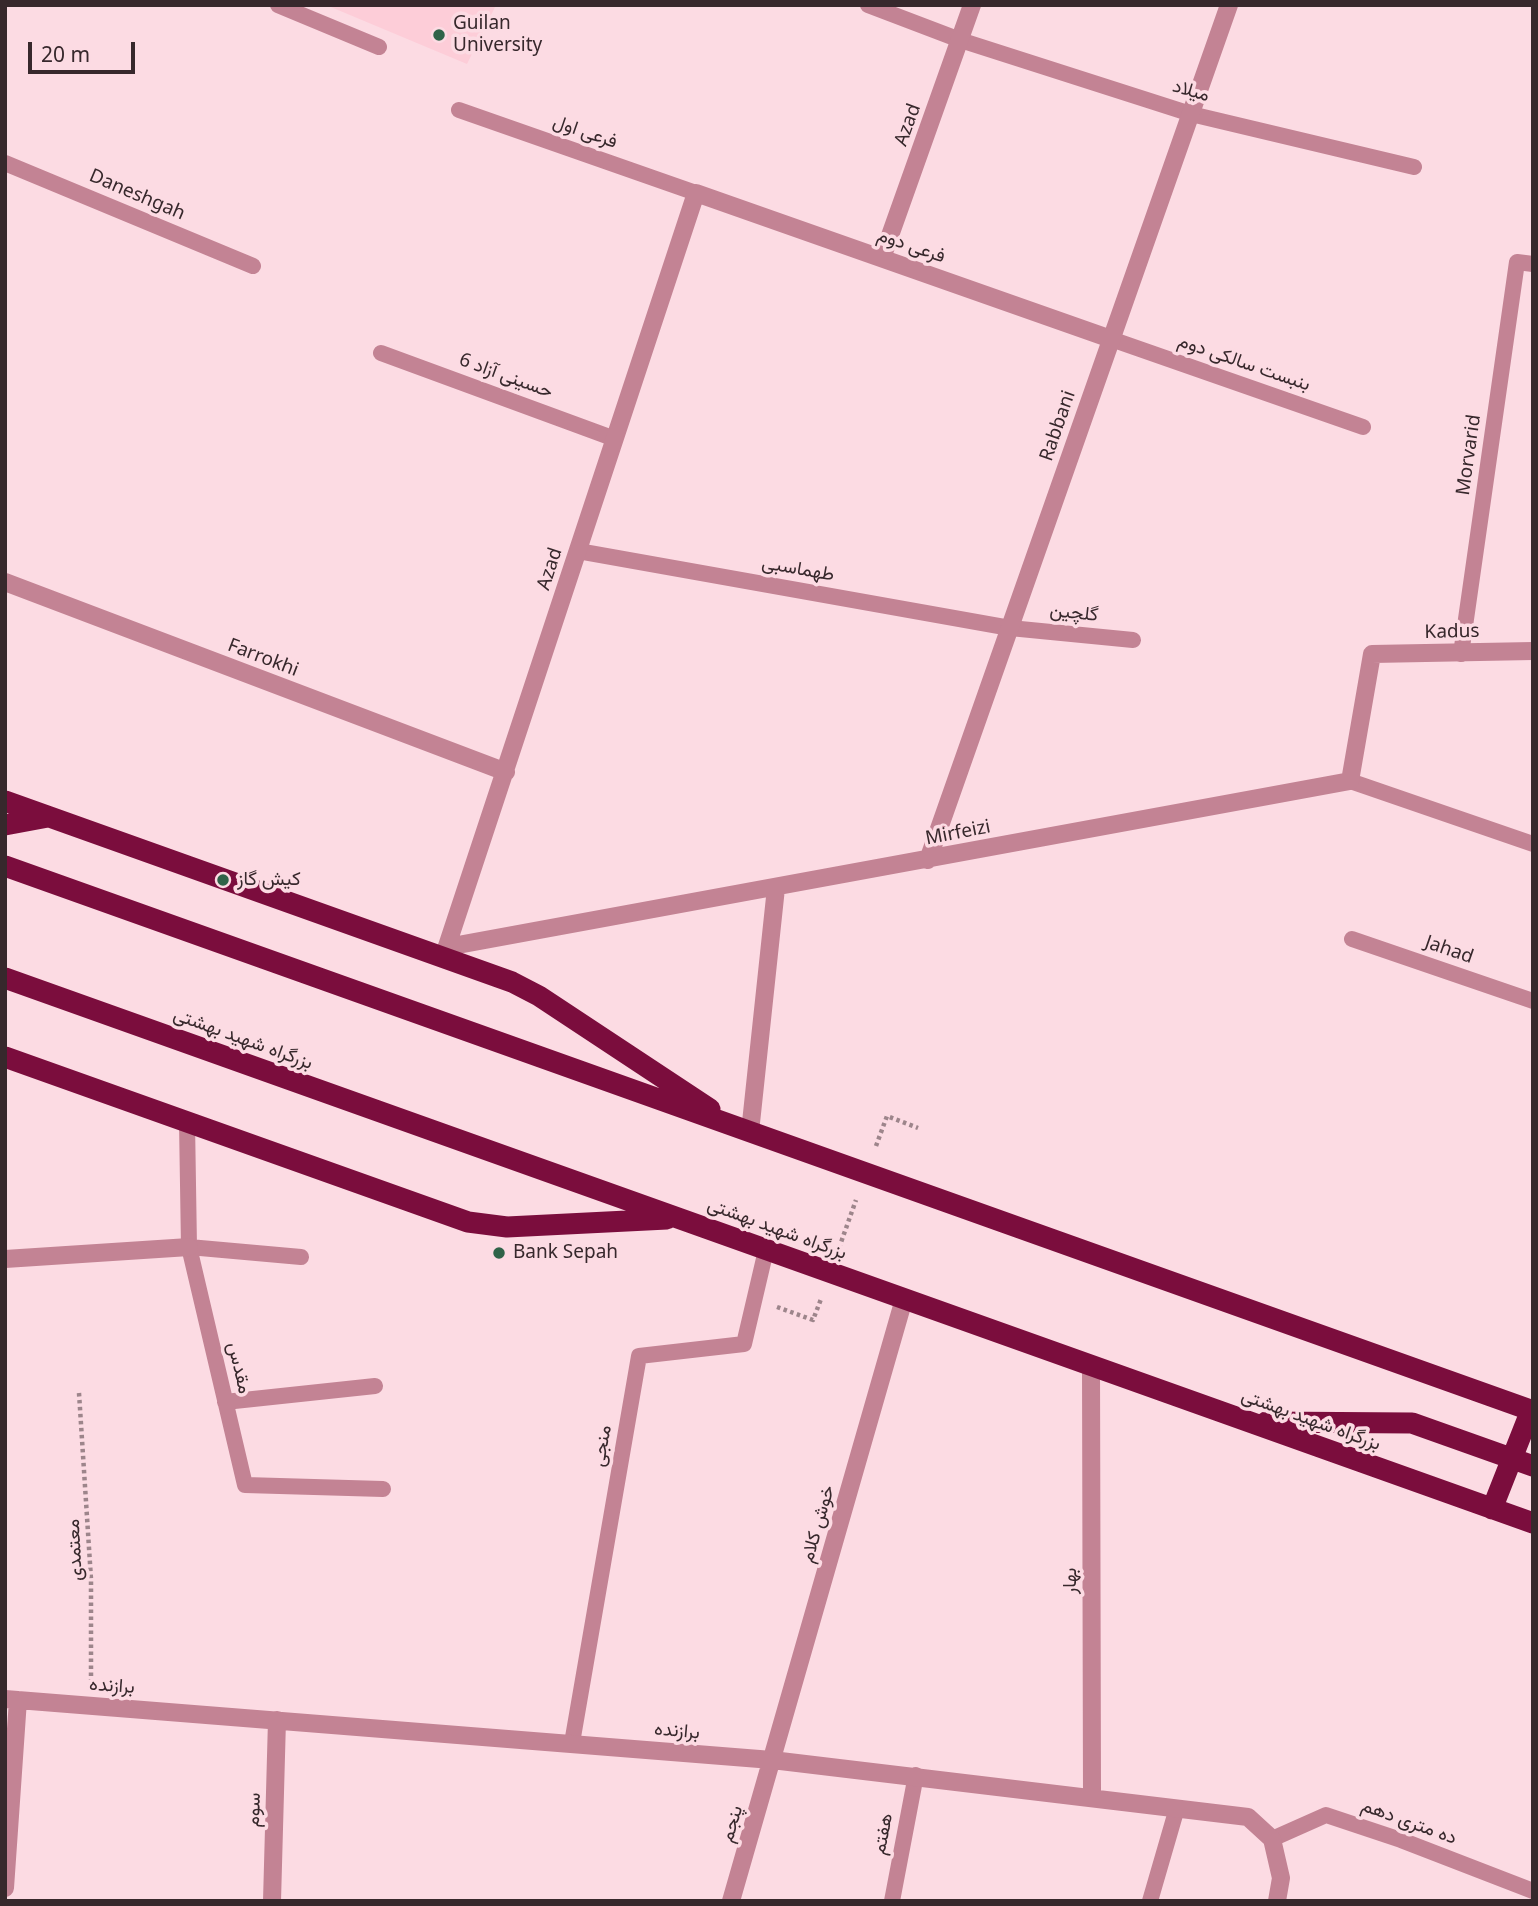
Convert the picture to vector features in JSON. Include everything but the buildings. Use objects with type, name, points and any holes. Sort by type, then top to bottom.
[{"type":"highway","points":[[5,801],[445,952],[531,991],[744,1130]]},
{"type":"highway","points":[[5,825],[50,817]]},
{"type":"highway","points":[[5,866],[1532,1410],[1492,1509]]},
{"type":"highway","name":"بزرگراه شهید بهشتی","points":[[5,978],[1533,1523]]},
{"type":"highway","points":[[5,1057],[468,1222],[507,1227],[677,1218]]},
{"type":"highway","points":[[1251,1423],[1412,1423],[1533,1466]]},
{"type":"street","name":"Azad","points":[[882,258],[972,5]]},
{"type":"street","name":"Rabbani","points":[[928,860],[1229,5]]},
{"type":"street","name":"Azad","points":[[445,952],[696,193]]},
{"type":"street","name":"فرعی دوم","points":[[696,193],[1111,339]]},
{"type":"street","name":"Farrokhi","points":[[5,582],[506,772]]},
{"type":"street","name":"Kadus","points":[[1350,781],[1372,654],[1533,651]]},
{"type":"street","name":"Mirfeizi","points":[[445,952],[1350,781]]},
{"type":"street","points":[[744,1130],[776,888]]},
{"type":"street","points":[[5,1259],[189,1247]]},
{"type":"street","name":"خوش کلام","points":[[772,1760],[904,1299]]},
{"type":"street","name":"بهار","points":[[1091,1366],[1092,1797]]},
{"type":"street","points":[[5,1888],[12,1700]]},
{"type":"street","name":"برازنده","points":[[12,1700],[572,1743],[916,1775],[1248,1817],[1272,1839]]},
{"type":"street","name":"سوم","points":[[272,1901],[277,1720]]},
{"type":"street","name":"پنجم","points":[[731,1901],[772,1760]]},
{"type":"street","points":[[1272,1839],[1281,1878],[1277,1901]]},
{"type":"lane","points":[[278,5],[379,47]]},
{"type":"lane","name":"میلاد","points":[[868,5],[960,40],[1191,114],[1414,167]]},
{"type":"lane","name":"فرعی اول","points":[[459,110],[696,193]]},
{"type":"lane","name":"Daneshgah","points":[[5,163],[253,266]]},
{"type":"lane","name":"Morvarid","points":[[1461,654],[1525,263]]},
{"type":"lane","name":"بنبست سالکی دوم","points":[[1111,339],[1363,427]]},
{"type":"lane","name":"حسینی آزاد 6","points":[[381,353],[615,439]]},
{"type":"lane","name":"طهماسبی","points":[[578,551],[1010,628]]},
{"type":"lane","name":"گلچین","points":[[1010,628],[1133,640]]},
{"type":"lane","points":[[1350,781],[1533,844]]},
{"type":"lane","name":"Jahad","points":[[1352,939],[1533,1001]]},
{"type":"lane","name":"مقدس","points":[[187,1122],[189,1247],[245,1486],[383,1489]]},
{"type":"lane","points":[[189,1247],[301,1257]]},
{"type":"lane","name":"منجی","points":[[572,1743],[639,1356],[744,1344],[766,1250]]},
{"type":"lane","points":[[226,1402],[375,1386]]},
{"type":"lane","name":"هفتم","points":[[892,1901],[916,1775]]},
{"type":"lane","points":[[1150,1901],[1177,1808]]},
{"type":"lane","name":"ده متری دهم","points":[[1272,1839],[1326,1815],[1401,1840],[1533,1891]]},
{"type":"path","points":[[873,1154],[887,1116],[918,1128]]},
{"type":"path","points":[[836,1256],[859,1193]]},
{"type":"path","points":[[754,1299],[813,1320],[822,1295]]},
{"type":"path","name":"معتمدی","points":[[79,1392],[91,1579],[92,1706]]},
{"type":"shaded area","name":"Guilan University","points":[[326,5],[496,5],[467,64]]},
{"type":"place","name":"Guilan University","points":[[439,35]]},
{"type":"place","name":"كيش گاز","points":[[223,880]]},
{"type":"place","name":"Bank Sepah","points":[[499,1253]]}]
